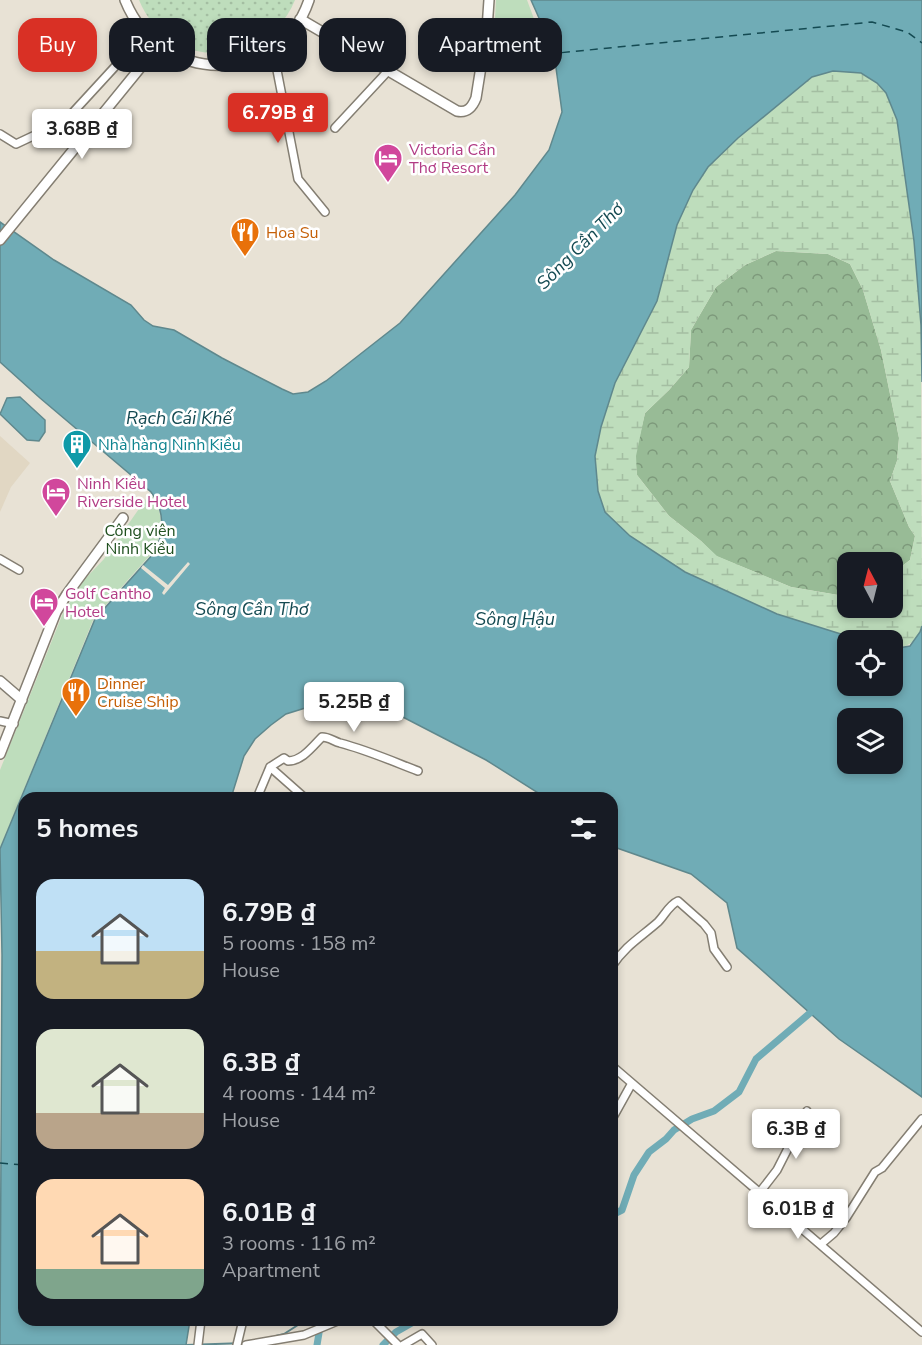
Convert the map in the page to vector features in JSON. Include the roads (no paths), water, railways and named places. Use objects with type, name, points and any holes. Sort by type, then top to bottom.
[{"type":"street","points":[[125,0],[134,18]]},
{"type":"street","points":[[300,18],[309,0]]},
{"type":"street","points":[[390,72],[457,111],[470,109],[476,99],[489,0]]},
{"type":"street","points":[[0,134],[16,144],[64,121],[110,72]]},
{"type":"street","points":[[0,240],[137,72]]},
{"type":"street","points":[[278,72],[298,179],[325,212]]},
{"type":"street","points":[[336,128],[387,72]]},
{"type":"street","points":[[0,754],[14,724],[56,612],[123,518]]},
{"type":"street","points":[[0,559],[19,570]]},
{"type":"street","points":[[0,681],[22,700]]},
{"type":"street","points":[[0,721],[14,724]]},
{"type":"street","points":[[259,792],[270,767],[284,758],[294,761],[301,757],[322,737],[357,746],[418,771]]},
{"type":"street","points":[[270,767],[298,792]]},
{"type":"street","points":[[618,957],[623,950],[660,920],[678,901],[711,933],[716,952],[727,968]]},
{"type":"street","points":[[618,1071],[922,1332]]},
{"type":"street","points":[[618,1108],[632,1083]]},
{"type":"street","points":[[759,1192],[777,1170],[807,1111]]},
{"type":"street","points":[[820,1244],[834,1233],[875,1173],[882,1168],[922,1119]]},
{"type":"street","points":[[199,1342],[200,1326]]},
{"type":"street","points":[[238,1343],[242,1326]]},
{"type":"street","points":[[246,1345],[298,1336],[324,1326]]},
{"type":"street","points":[[380,1326],[393,1341]]},
{"type":"street","points":[[403,1345],[422,1334],[432,1345]]},
{"type":"water","name":"Sông Hậu","points":[[531,0],[922,0],[922,382],[921,325],[914,241],[897,120],[886,93],[877,83],[861,73],[833,71],[812,77],[738,138],[708,167],[693,190],[677,225],[657,301],[615,383],[601,427],[595,456],[598,491],[605,512],[630,536],[685,572],[777,614],[837,633],[837,696],[903,696],[903,647],[910,646],[922,626],[922,1097],[839,1039],[737,948],[727,903],[691,874],[618,848],[618,792],[537,792],[486,760],[397,714],[346,703],[315,705],[286,714],[255,739],[244,756],[233,792],[24,792],[95,619],[153,554],[160,539],[162,523],[159,507],[151,492],[0,362],[0,222],[54,260],[131,305],[144,320],[153,326],[174,330],[222,358],[293,394],[308,392],[326,381],[400,323],[515,195],[549,150],[562,112],[557,72],[562,72],[562,18],[539,18]]},
{"type":"water","points":[[20,397],[45,420],[45,432],[39,441],[27,440],[0,414],[7,398]]},
{"type":"water","name":"Sông Hậu","points":[[18,805],[18,1326],[189,1326],[186,1345],[0,1345],[2,955],[0,849]]},
{"type":"waterway","points":[[618,1212],[622,1210],[634,1175],[649,1152],[674,1130],[692,1119],[714,1111],[739,1092],[756,1059],[810,1013]]},
{"type":"waterway","points":[[276,1336],[296,1326]]},
{"type":"waterway","points":[[383,1345],[396,1332],[406,1326]]},
{"type":"waterway","points":[[317,1345],[319,1333]]},
{"type":"waterway","points":[[186,1345],[245,1343]]},
{"type":"place","name":"Victoria Cần Thơ Resort","points":[[388,184]]},
{"type":"place","name":"Hoa Su","points":[[245,258]]},
{"type":"place","name":"Nhà hàng Ninh Kiều","points":[[77,470]]},
{"type":"place","name":"Ninh Kiều Riverside Hotel","points":[[56,518]]},
{"type":"place","name":"Golf Cantho Hotel","points":[[44,628]]},
{"type":"place","name":"Dinner Cruise Ship","points":[[76,718]]},
{"type":"water label","name":"Sông Cần Thơ","points":[[580,246]]},
{"type":"water label","name":"Rạch Cái Khế","points":[[179,418]]},
{"type":"water label","name":"Sông Cần Thơ","points":[[252,609]]},
{"type":"park label","name":"Công viên Ninh Kiều","points":[[140,539]]}]
